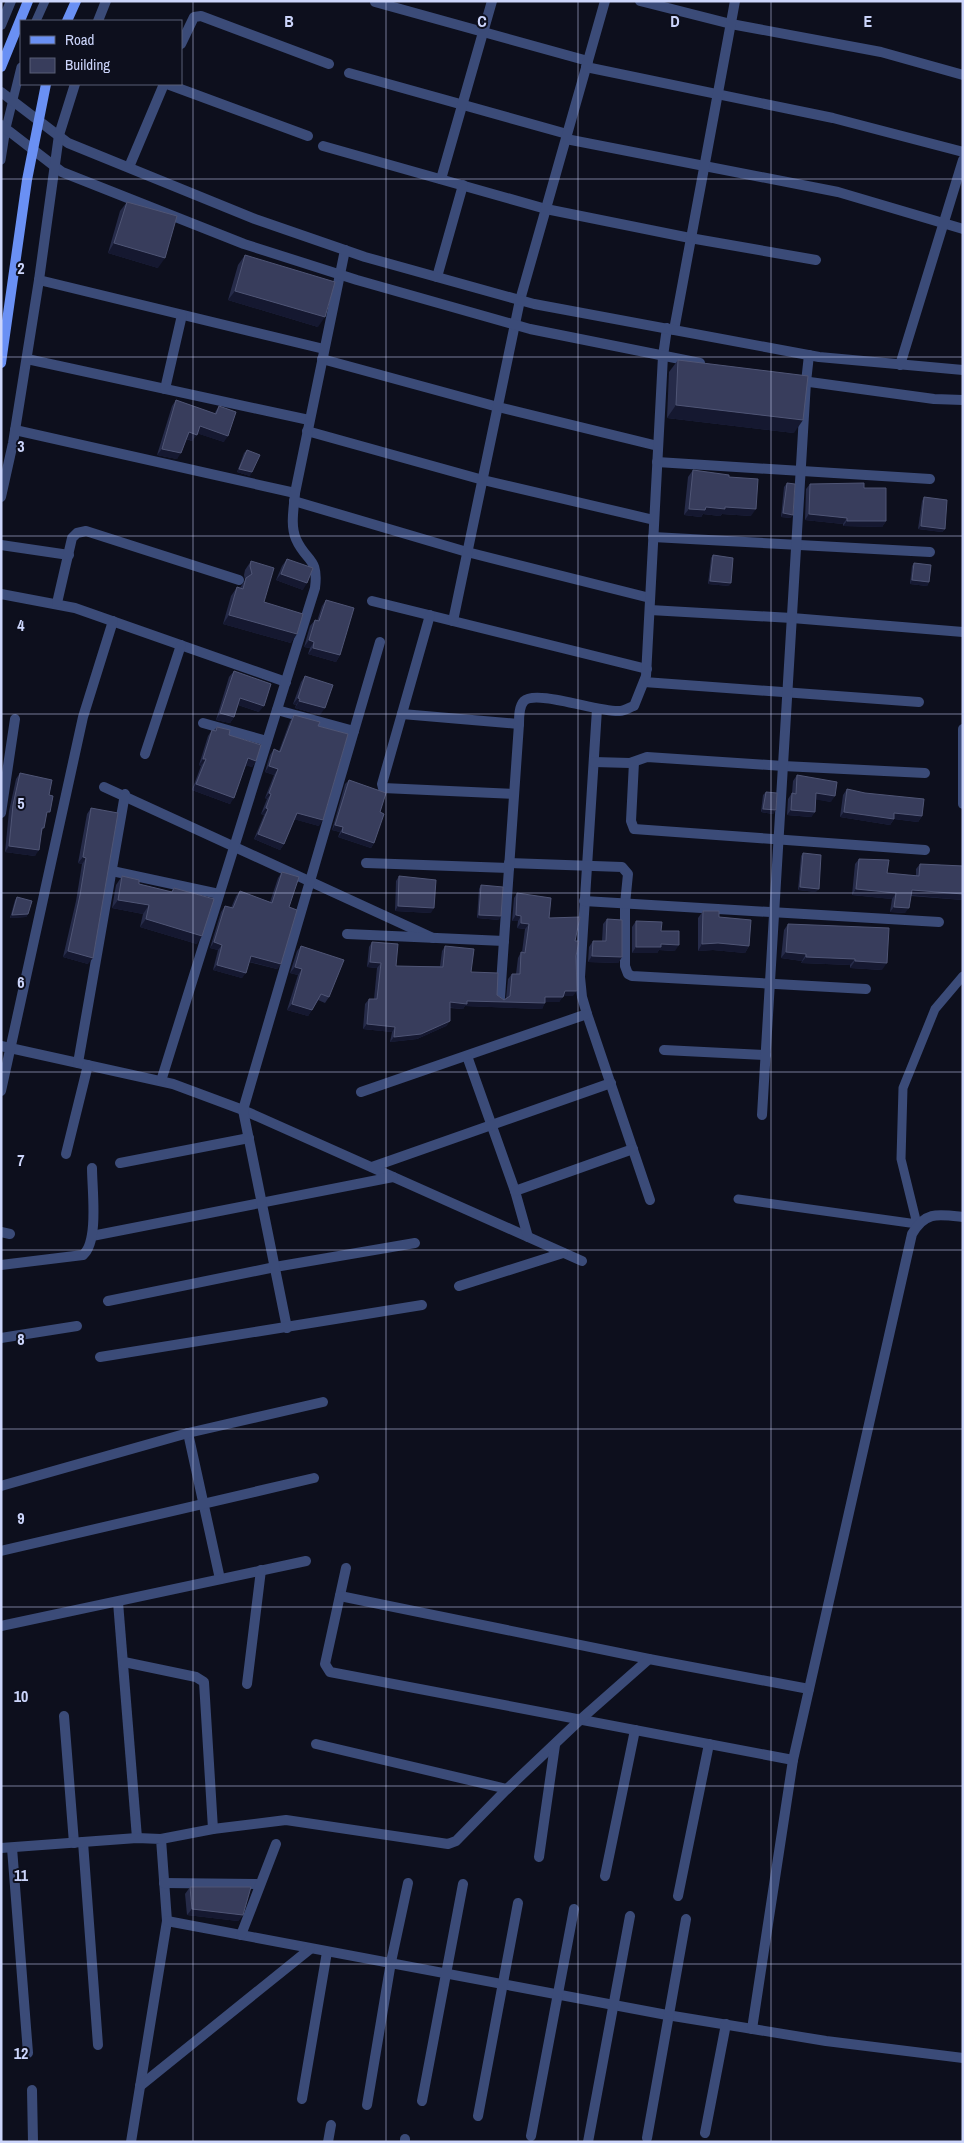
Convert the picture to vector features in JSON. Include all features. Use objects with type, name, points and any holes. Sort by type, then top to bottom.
[{"type":"main road","points":[[20,20],[28,1]]},
{"type":"main road","points":[[68,20],[76,1]]},
{"type":"main road","points":[[1,67],[20,21]]},
{"type":"main road","points":[[1,363],[27,180],[46,85]]},
{"type":"street","points":[[1,25],[11,1]]},
{"type":"street","points":[[98,20],[106,1]]},
{"type":"street","points":[[441,179],[492,1]]},
{"type":"street","points":[[453,621],[520,300],[605,1]]},
{"type":"street","points":[[640,1],[731,24],[881,52],[963,75]]},
{"type":"street","points":[[500,998],[520,711],[524,701],[531,697],[541,697],[597,709],[621,711],[634,706],[644,682],[647,669],[663,356],[671,329],[690,238],[735,1]]},
{"type":"street","points":[[375,2],[484,32],[587,64],[833,118],[963,152]]},
{"type":"street","points":[[182,42],[194,17],[202,16],[329,64]]},
{"type":"street","points":[[349,73],[567,136],[704,166],[838,192],[963,229]]},
{"type":"street","points":[[1,497],[16,430],[39,280],[58,135],[75,85]]},
{"type":"street","points":[[129,167],[166,85]]},
{"type":"street","points":[[169,85],[308,136]]},
{"type":"street","points":[[1,92],[68,142],[255,219],[345,250],[437,277],[520,300],[809,355],[963,370]]},
{"type":"street","points":[[4,126],[62,172],[244,244],[340,275],[516,325],[710,365]]},
{"type":"street","points":[[322,146],[546,208],[690,238],[816,260]]},
{"type":"street","points":[[900,365],[942,223],[963,160]]},
{"type":"street","points":[[437,277],[463,186]]},
{"type":"street","points":[[161,1081],[315,588],[317,573],[314,565],[296,540],[293,525],[295,497],[309,420],[345,250]]},
{"type":"street","points":[[39,280],[182,315],[323,354],[498,407],[658,446]]},
{"type":"street","points":[[165,389],[182,315]]},
{"type":"street","points":[[762,1115],[800,471],[809,355]]},
{"type":"street","points":[[27,359],[309,420]]},
{"type":"street","points":[[786,379],[934,399],[963,400]]},
{"type":"street","points":[[16,430],[295,497],[468,552],[650,598]]},
{"type":"street","points":[[307,431],[483,480],[654,520]]},
{"type":"street","points":[[657,462],[930,479]]},
{"type":"street","points":[[57,604],[72,538],[77,533],[86,531],[239,580]]},
{"type":"street","points":[[654,537],[930,552]]},
{"type":"street","points":[[1,545],[69,555]]},
{"type":"street","points":[[1,594],[57,604],[113,621],[286,682]]},
{"type":"street","points":[[372,601],[647,669]]},
{"type":"street","points":[[650,610],[792,618],[963,632]]},
{"type":"street","points":[[430,615],[382,784],[383,788],[514,794]]},
{"type":"street","points":[[1,1091],[6,1047],[83,717],[113,621]]},
{"type":"street","points":[[287,1328],[243,1110],[380,642]]},
{"type":"street","points":[[145,754],[181,645]]},
{"type":"street","points":[[644,682],[919,702]]},
{"type":"street","points":[[597,709],[580,977],[582,997],[650,1200]]},
{"type":"street","points":[[277,710],[354,731]]},
{"type":"street","points":[[402,714],[519,724]]},
{"type":"street","points":[[1,813],[15,719]]},
{"type":"street","points":[[203,723],[267,741]]},
{"type":"street","points":[[963,729],[963,804]]},
{"type":"street","points":[[594,762],[634,762],[647,757],[925,773]]},
{"type":"street","points":[[634,762],[631,821],[634,830],[925,850]]},
{"type":"street","points":[[104,788],[433,938]]},
{"type":"street","points":[[66,1154],[83,1064],[125,794]]},
{"type":"street","points":[[366,863],[622,867],[628,874],[625,904],[625,966],[628,974],[866,989]]},
{"type":"street","points":[[112,871],[219,894]]},
{"type":"street","points":[[584,901],[939,922]]},
{"type":"street","points":[[347,934],[504,941]]},
{"type":"street","points":[[361,1092],[587,1014]]},
{"type":"street","points":[[6,1047],[173,1084],[243,1110],[582,1261]]},
{"type":"street","points":[[664,1050],[766,1056]]},
{"type":"street","points":[[467,1056],[516,1191],[528,1237]]},
{"type":"street","points":[[372,1168],[610,1083]]},
{"type":"street","points":[[120,1163],[249,1138]]},
{"type":"street","points":[[516,1191],[633,1149]]},
{"type":"street","points":[[1,1265],[83,1255],[88,1251],[92,1236],[92,1168]]},
{"type":"street","points":[[92,1236],[393,1177]]},
{"type":"street","points":[[752,2029],[793,1760],[910,1242],[918,1224],[930,1215],[963,1217]]},
{"type":"street","points":[[108,1301],[275,1267],[415,1244]]},
{"type":"street","points":[[459,1286],[563,1253]]},
{"type":"street","points":[[100,1357],[422,1305]]},
{"type":"street","points":[[1,1338],[77,1326]]},
{"type":"street","points":[[1,1486],[188,1433],[323,1402]]},
{"type":"street","points":[[188,1433],[220,1579]]},
{"type":"street","points":[[1,1551],[314,1478]]},
{"type":"street","points":[[1,1626],[306,1560]]},
{"type":"street","points":[[346,1568],[325,1664],[330,1672],[793,1760]]},
{"type":"street","points":[[247,1684],[261,1570]]},
{"type":"street","points":[[340,1596],[649,1659],[809,1689]]},
{"type":"street","points":[[118,1602],[137,1838]]},
{"type":"street","points":[[28,2053],[6,1848],[137,1838],[161,1839],[213,1829],[286,1820],[448,1844],[456,1841],[507,1789],[581,1719],[649,1659]]},
{"type":"street","points":[[124,1662],[196,1677],[204,1682],[213,1829]]},
{"type":"street","points":[[64,1716],[79,1842],[98,2045]]},
{"type":"street","points":[[605,1876],[635,1730]]},
{"type":"street","points":[[316,1744],[507,1789]]},
{"type":"street","points":[[678,1896],[709,1744]]},
{"type":"street","points":[[539,1857],[555,1745]]},
{"type":"street","points":[[131,2142],[167,1921],[161,1839]]},
{"type":"street","points":[[241,1935],[276,1844]]},
{"type":"street","points":[[164,1883],[260,1884]]},
{"type":"street","points":[[367,2105],[391,1962],[408,1883]]},
{"type":"street","points":[[422,2101],[463,1884]]},
{"type":"street","points":[[478,2116],[501,1984],[518,1903]]},
{"type":"street","points":[[531,2136],[574,1909]]},
{"type":"street","points":[[588,2142],[630,1916]]},
{"type":"street","points":[[647,2138],[667,2015],[686,1919]]},
{"type":"street","points":[[167,1921],[667,2015],[826,2041],[963,2058]]},
{"type":"street","points":[[140,2086],[310,1949]]},
{"type":"street","points":[[302,2099],[327,1952]]},
{"type":"street","points":[[705,2133],[726,2024]]},
{"type":"street","points":[[32,2090],[33,2142]]},
{"type":"street","points":[[328,2142],[331,2126]]},
{"type":"lane","points":[[36,20],[45,1]]},
{"type":"lane","points":[[1,160],[4,126],[20,70]]},
{"type":"lane","points":[[738,1199],[918,1224],[901,1159],[903,1088],[935,1009],[963,976]]},
{"type":"building","points":[[127,202],[177,216],[165,258],[114,243]]},
{"type":"building","points":[[245,255],[335,282],[325,317],[235,291]]},
{"type":"building","points":[[678,360],[808,376],[803,420],[676,405]]},
{"type":"building","points":[[176,400],[216,414],[219,406],[236,412],[228,436],[200,426],[197,435],[189,432],[181,453],[162,449]]},
{"type":"building","points":[[247,450],[260,455],[252,472],[239,469]]},
{"type":"building","points":[[693,470],[729,475],[729,477],[758,479],[756,509],[706,507],[705,510],[689,509]]},
{"type":"building","points":[[787,483],[795,484],[793,515],[783,513]]},
{"type":"building","points":[[864,483],[864,488],[886,488],[886,521],[847,521],[847,518],[809,514],[810,484]]},
{"type":"building","points":[[924,497],[947,500],[945,529],[921,526]]},
{"type":"building","points":[[713,555],[733,558],[731,583],[710,581]]},
{"type":"building","points":[[287,559],[313,568],[307,583],[281,574]]},
{"type":"building","points":[[251,561],[274,568],[264,602],[303,614],[297,634],[229,615],[237,587],[243,589],[246,578],[252,574]]},
{"type":"building","points":[[914,563],[931,565],[929,582],[912,580]]},
{"type":"building","points":[[326,600],[354,608],[340,655],[313,648],[314,642],[309,640],[315,620],[319,621]]},
{"type":"building","points":[[234,671],[271,684],[264,706],[240,698],[234,717],[220,713]]},
{"type":"building","points":[[305,676],[333,685],[325,708],[299,701],[300,699],[298,698]]},
{"type":"building","points":[[294,715],[320,722],[318,726],[348,734],[323,820],[297,813],[284,844],[258,834],[268,809],[266,808],[271,794],[269,793],[278,769],[269,766],[274,749],[280,752]]},
{"type":"building","points":[[217,727],[230,730],[229,735],[261,745],[256,761],[248,758],[234,798],[196,784],[206,759],[203,759],[212,730],[216,731]]},
{"type":"building","points":[[20,773],[52,780],[49,795],[53,796],[50,812],[47,812],[44,828],[42,828],[39,850],[9,846],[13,805]]},
{"type":"building","points":[[797,775],[837,782],[835,796],[816,793],[815,812],[791,810],[792,793],[796,794]]},
{"type":"building","points":[[349,780],[386,793],[380,812],[384,814],[374,843],[342,832],[343,827],[335,825]]},
{"type":"building","points":[[847,789],[865,793],[924,799],[922,816],[894,813],[894,819],[844,812]]},
{"type":"building","points":[[766,792],[777,793],[776,810],[763,809]]},
{"type":"building","points":[[91,808],[118,813],[93,958],[68,951],[86,858],[83,857]]},
{"type":"building","points":[[803,853],[821,855],[819,889],[800,887]]},
{"type":"building","points":[[859,859],[889,860],[887,873],[919,876],[920,864],[963,866],[963,894],[912,890],[909,908],[894,907],[896,893],[856,889]]},
{"type":"building","points":[[282,872],[299,877],[289,907],[297,910],[281,964],[251,956],[246,973],[217,965],[222,945],[214,942],[225,906],[233,908],[240,891],[272,903]]},
{"type":"building","points":[[122,876],[139,880],[139,884],[172,892],[174,888],[214,899],[202,936],[146,919],[149,905],[118,900]]},
{"type":"building","points":[[399,876],[436,880],[434,908],[398,906]]},
{"type":"building","points":[[481,885],[503,887],[501,916],[479,915]]},
{"type":"building","points":[[517,893],[551,898],[549,918],[580,917],[575,941],[579,941],[576,956],[577,991],[565,991],[563,997],[545,997],[545,1003],[467,1001],[467,1004],[450,1002],[450,1021],[421,1034],[394,1037],[395,1027],[367,1024],[369,999],[377,999],[381,963],[370,962],[372,942],[398,944],[396,966],[443,967],[445,946],[474,949],[471,972],[498,973],[497,995],[504,1000],[510,996],[512,974],[520,974],[521,952],[525,953],[529,924],[521,923],[521,916],[516,915]]},
{"type":"building","points":[[17,897],[32,901],[28,914],[12,915]]},
{"type":"building","points":[[703,911],[719,911],[719,917],[751,920],[749,946],[718,943],[702,944]]},
{"type":"building","points":[[607,919],[622,920],[622,957],[592,956],[593,941],[606,941]]},
{"type":"building","points":[[636,921],[662,922],[661,931],[679,931],[679,945],[661,944],[661,947],[636,947]]},
{"type":"building","points":[[788,924],[889,928],[887,963],[855,961],[855,959],[806,957],[806,954],[786,952]]},
{"type":"building","points":[[301,946],[344,960],[329,997],[321,994],[312,1010],[292,1004],[302,969],[295,967]]},
{"type":"building","points":[[190,1887],[251,1887],[243,1915],[192,1909]]}]
